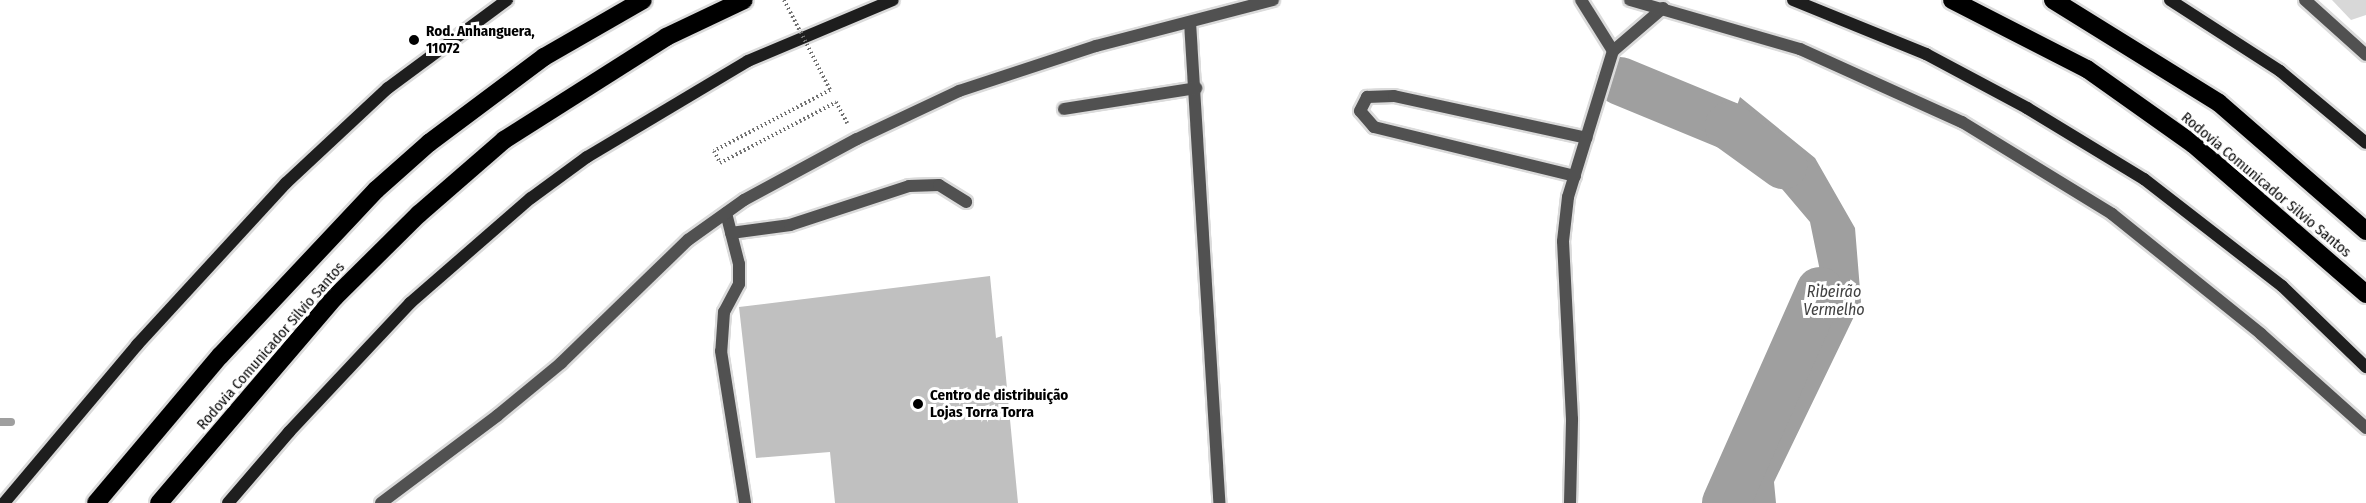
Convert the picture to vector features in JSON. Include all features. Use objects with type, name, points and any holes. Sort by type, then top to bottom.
[{"type":"highway","name":"Rodovia Comunicador Silvio Santos","points":[[96,503],[235,339],[376,190],[429,143],[535,63],[643,0]]},
{"type":"highway","name":"Rodovia Comunicador Silvio Santos","points":[[159,503],[335,297],[419,214],[496,148],[666,38],[744,0]]},
{"type":"highway","name":"Rodovia Comunicador Silvio Santos","points":[[1952,0],[2087,69],[2193,144],[2366,294]]},
{"type":"highway","name":"Rodovia Comunicador Silvio Santos","points":[[2053,0],[2219,103],[2366,231]]},
{"type":"main road","points":[[4,503],[137,345],[286,183],[388,88],[507,0]]},
{"type":"main road","points":[[228,503],[289,432],[410,303],[531,198],[586,157],[748,61],[893,0]]},
{"type":"main road","points":[[1793,0],[1926,54],[2027,108],[2144,179],[2282,286],[2366,367]]},
{"type":"main road","points":[[2170,0],[2280,71],[2366,143]]},
{"type":"street","points":[[381,503],[552,370],[688,240],[726,213],[857,139],[959,91],[1096,45],[1273,0]]},
{"type":"street","points":[[1581,0],[1612,51]]},
{"type":"street","points":[[1630,0],[1800,49],[1962,122],[2112,214],[2261,334],[2366,429]]},
{"type":"street","points":[[2304,0],[2366,55]]},
{"type":"street","points":[[1570,503],[1572,419],[1563,241],[1575,176],[1612,51],[1663,8]]},
{"type":"street","points":[[1190,22],[1196,88],[1219,503]]},
{"type":"street","points":[[1064,108],[1196,88]]},
{"type":"street","points":[[1575,176],[1374,127],[1360,111],[1367,97],[1394,96],[1586,138]]},
{"type":"street","points":[[731,233],[790,225],[909,186],[939,185],[966,202]]},
{"type":"street","points":[[726,213],[739,264],[739,284],[724,312],[721,351],[745,503]]},
{"type":"path","points":[[783,0],[830,90],[714,151],[720,163],[836,102]]},
{"type":"shaded area","points":[[2332,0],[2366,0],[2366,15],[2351,20]]},
{"type":"water","name":"Ribeirão Vermelho","points":[[1740,97],[1815,158],[1855,228],[1861,302],[1774,482],[1776,503],[1751,503],[1751,478],[1820,271],[1810,222],[1776,182],[1723,146]]},
{"type":"building","points":[[990,276],[996,338],[1002,336],[1018,503],[835,503],[830,452],[756,458],[739,307]]},
{"type":"waterway","name":"Ribeirão Vermelho","points":[[1620,81],[1729,126],[1783,165]]},
{"type":"waterway","name":"Ribeirão Vermelho","points":[[1726,503],[1820,291]]},
{"type":"waterway","points":[[0,422],[11,422]]},
{"type":"place","name":"Rod. Anhanguera, 11072","points":[[414,40]]},
{"type":"place","name":"Centro de distribuição Lojas Torra Torra","points":[[918,404]]}]
